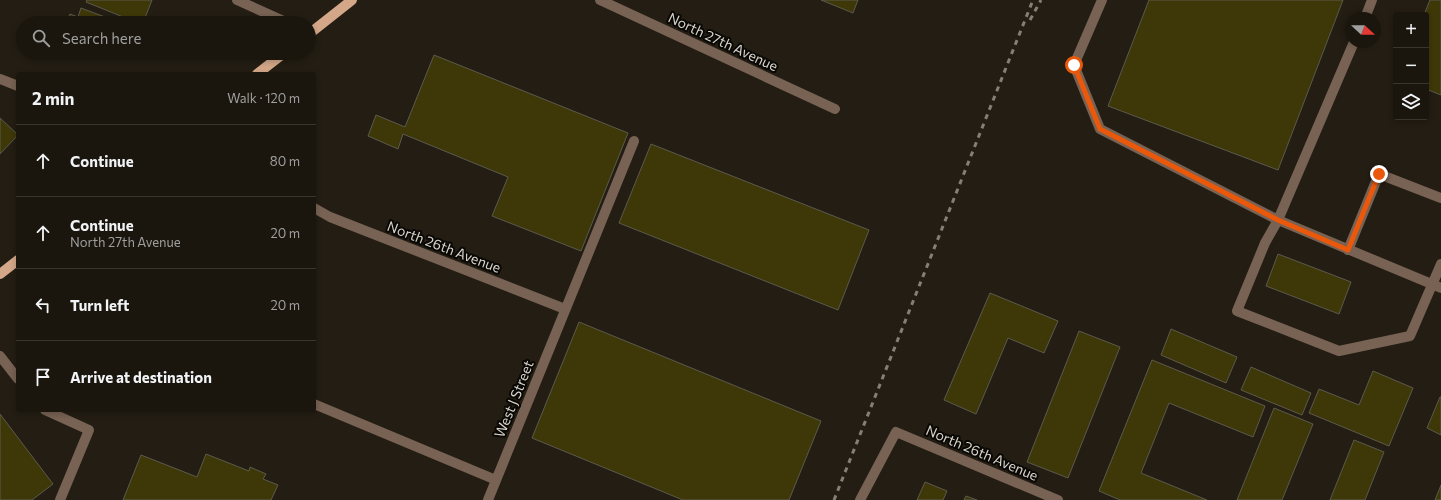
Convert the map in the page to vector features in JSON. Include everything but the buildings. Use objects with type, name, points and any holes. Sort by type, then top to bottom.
[{"type":"main road","points":[[316,28],[352,0]]},
{"type":"main road","points":[[260,72],[275,60]]},
{"type":"main road","points":[[0,274],[16,262]]},
{"type":"street","points":[[237,0],[272,16]]},
{"type":"street","name":"North 27th Avenue","points":[[600,0],[835,109]]},
{"type":"street","points":[[1102,0],[1074,65],[1100,129],[1278,220],[1437,286]]},
{"type":"street","points":[[1367,12],[1372,0]]},
{"type":"street","points":[[1351,48],[1278,220],[1265,243],[1237,311],[1339,351],[1410,336],[1437,286],[1441,264]]},
{"type":"street","points":[[0,78],[16,85]]},
{"type":"street","name":"West J Street","points":[[488,500],[634,141]]},
{"type":"street","points":[[1348,250],[1379,174],[1441,198]]},
{"type":"street","name":"North 26th Avenue","points":[[316,209],[330,217],[565,309]]},
{"type":"street","points":[[0,356],[16,376]]},
{"type":"street","points":[[316,405],[496,480]]},
{"type":"street","points":[[49,412],[89,430],[60,500]]},
{"type":"street","name":"North 26th Avenue","points":[[860,500],[896,432],[1058,500]]},
{"type":"railway","points":[[834,500],[1033,0]]},
{"type":"railway","points":[[1030,20],[1041,0]]},
{"type":"route","points":[[1074,65],[1100,129],[1278,220],[1348,250],[1379,174]]}]
